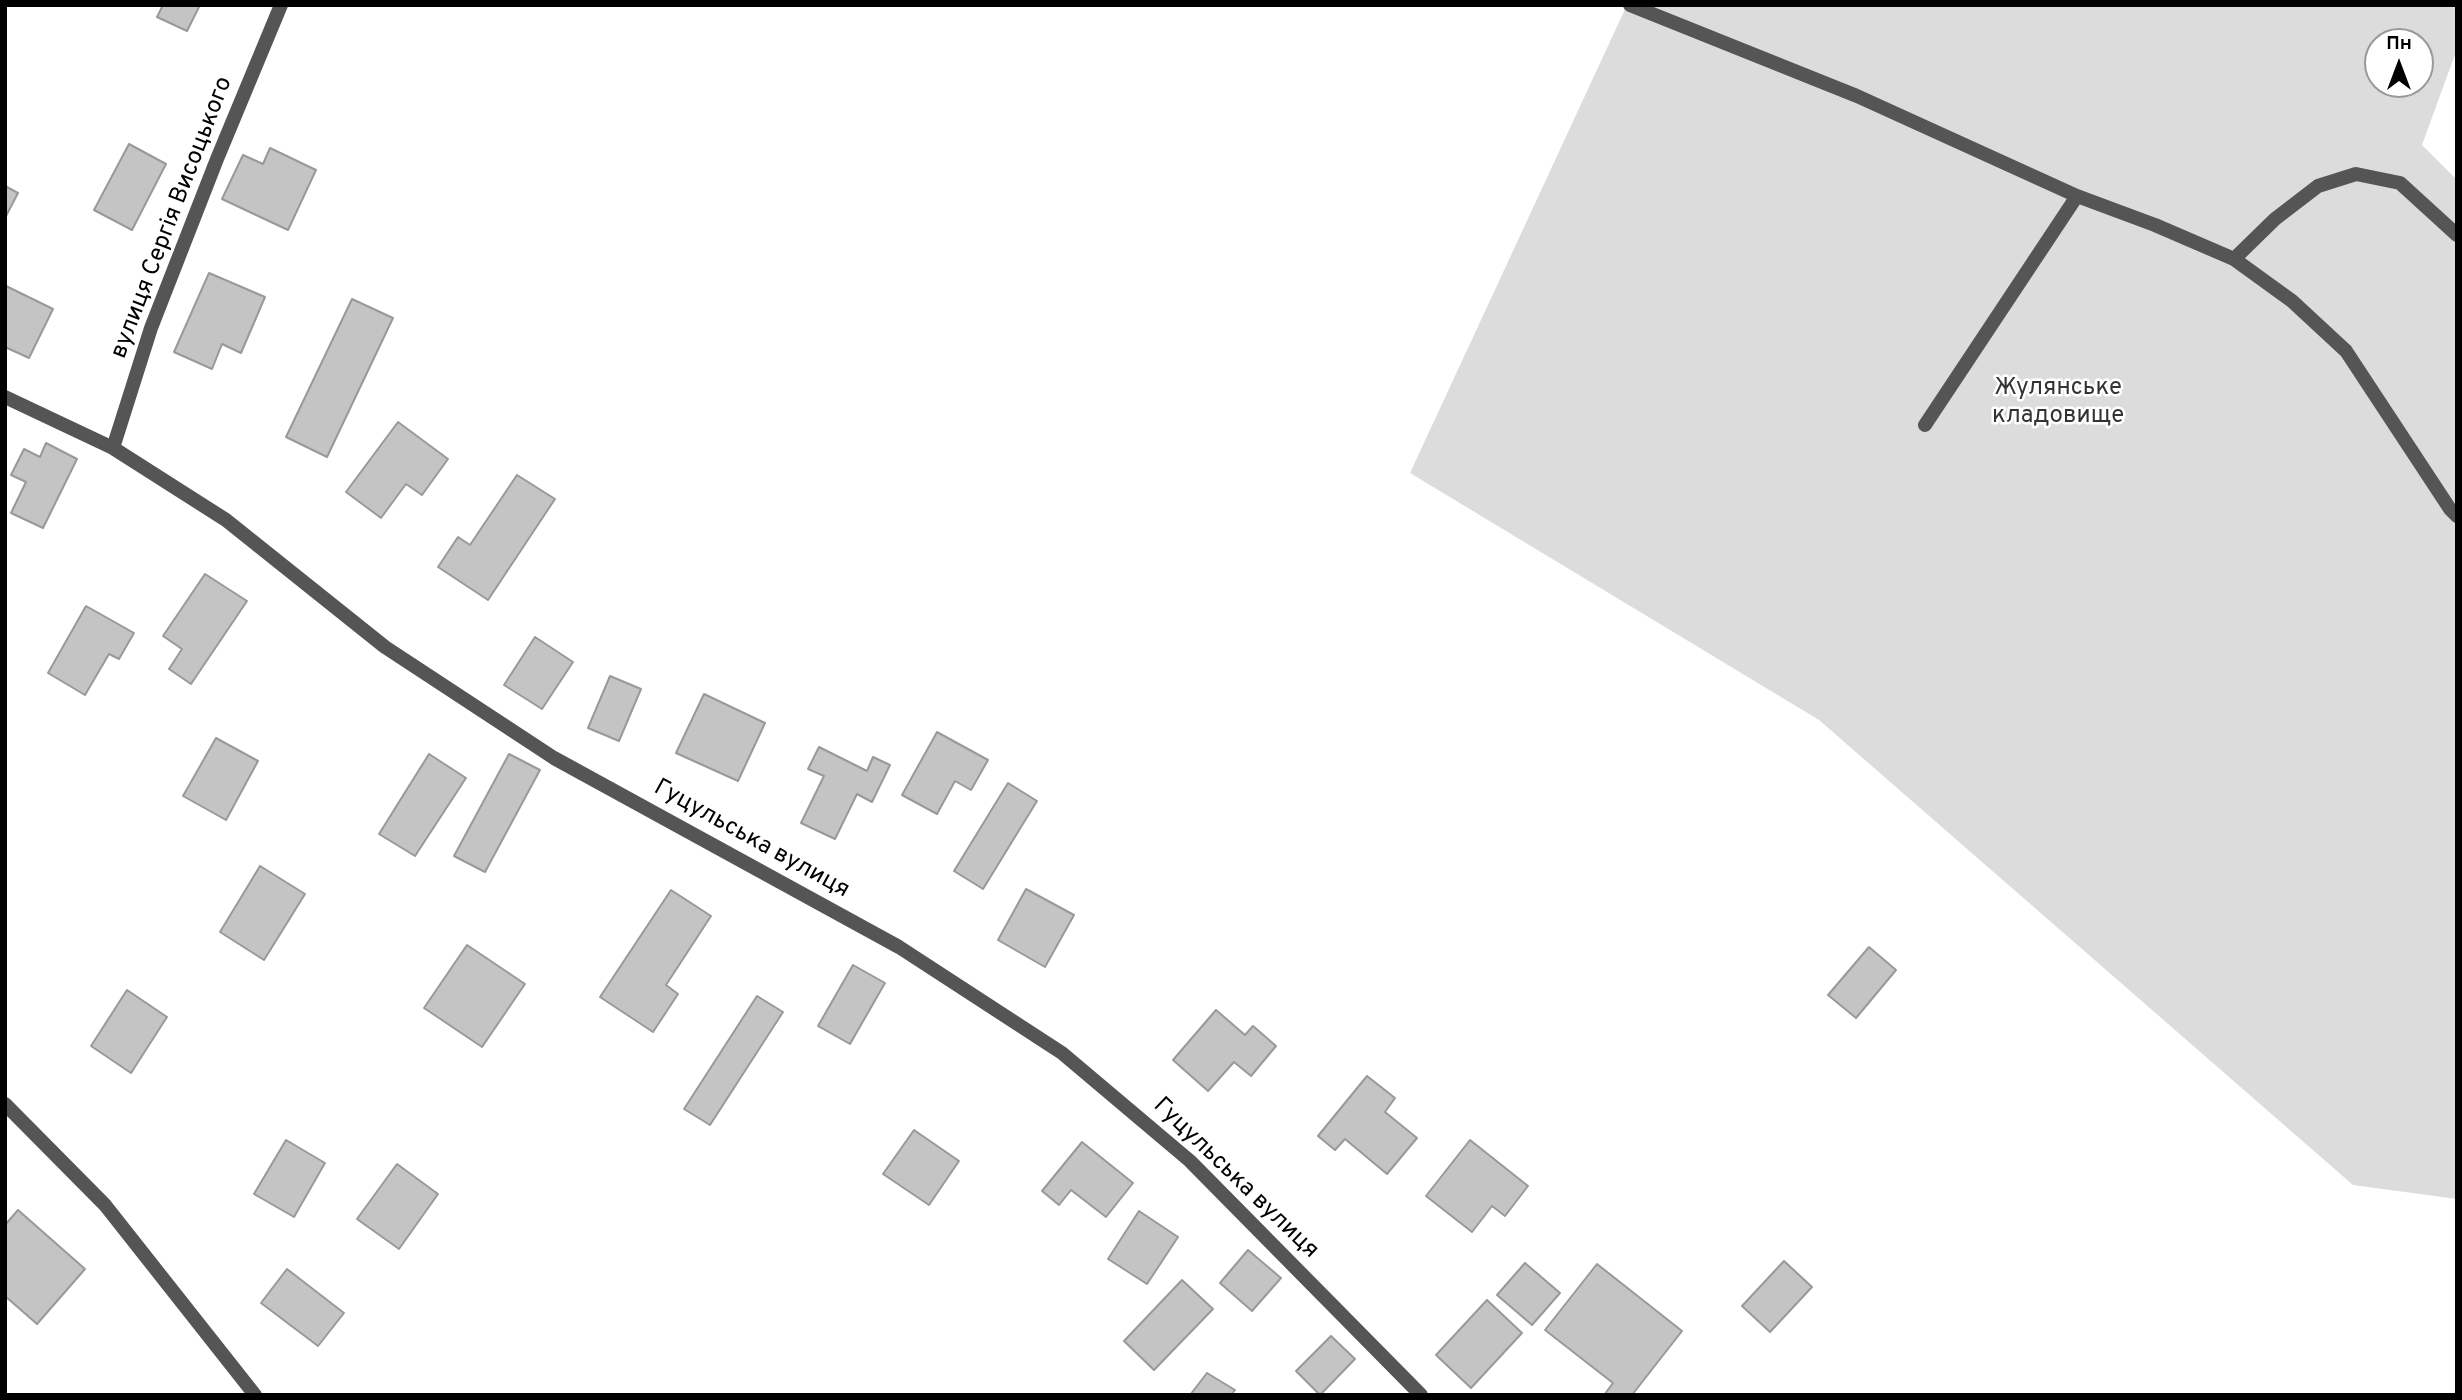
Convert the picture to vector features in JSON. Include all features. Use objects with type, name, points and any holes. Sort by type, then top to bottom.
[{"type":"street","name":"вулиця Сергія Висоцького","points":[[113,448],[151,328],[281,5]]},
{"type":"street","points":[[1630,5],[1857,96],[2077,196],[2155,225],[2234,259],[2291,300],[2346,351],[2457,516]]},
{"type":"street","points":[[2234,259],[2275,219],[2318,186],[2356,174],[2400,183],[2457,235]]},
{"type":"street","points":[[1925,425],[2077,196]]},
{"type":"street","name":"Гуцульська вулиця","points":[[5,397],[113,448],[226,520],[385,647],[554,758],[899,947],[1062,1053],[1190,1161],[1421,1395]]},
{"type":"street","points":[[5,1104],[105,1205],[255,1395]]},
{"type":"green space","name":"Жулянське кладовище","points":[[1627,5],[2457,5],[2457,49],[2422,145],[2457,180],[2457,1199],[2353,1185],[1819,720],[1410,473]]},
{"type":"building","points":[[163,5],[200,5],[187,31],[157,17]]},
{"type":"building","points":[[129,144],[166,164],[132,230],[94,210]]},
{"type":"building","points":[[270,148],[316,170],[288,230],[222,199],[243,155],[263,164]]},
{"type":"building","points":[[5,186],[18,193],[5,218]]},
{"type":"building","points":[[209,273],[265,297],[241,353],[222,344],[212,369],[174,352]]},
{"type":"building","points":[[6,286],[53,309],[29,358],[5,347]]},
{"type":"building","points":[[352,299],[393,318],[327,457],[286,437]]},
{"type":"building","points":[[398,422],[448,459],[422,495],[406,484],[381,518],[346,492]]},
{"type":"building","points":[[46,443],[77,459],[43,528],[11,513],[26,482],[11,475],[24,449],[40,457]]},
{"type":"building","points":[[517,475],[555,499],[488,600],[438,567],[458,537],[470,545]]},
{"type":"building","points":[[205,574],[247,601],[191,684],[169,669],[182,649],[163,636]]},
{"type":"building","points":[[86,606],[134,633],[119,659],[109,654],[85,695],[48,673]]},
{"type":"building","points":[[535,637],[573,662],[542,709],[504,685]]},
{"type":"building","points":[[610,676],[641,689],[619,741],[588,728]]},
{"type":"building","points":[[704,694],[765,723],[738,781],[676,753]]},
{"type":"building","points":[[937,732],[988,760],[971,790],[955,781],[937,814],[902,795]]},
{"type":"building","points":[[216,738],[258,761],[226,820],[183,796]]},
{"type":"building","points":[[819,747],[867,771],[873,757],[890,765],[872,802],[857,794],[835,839],[801,823],[824,776],[808,769]]},
{"type":"building","points":[[429,754],[466,778],[415,856],[379,834]]},
{"type":"building","points":[[509,754],[540,770],[485,872],[454,856]]},
{"type":"building","points":[[1008,783],[1037,801],[983,889],[954,871]]},
{"type":"building","points":[[260,866],[305,894],[264,960],[220,932]]},
{"type":"building","points":[[1026,889],[1074,915],[1045,967],[998,940]]},
{"type":"building","points":[[671,890],[711,916],[666,985],[678,994],[653,1032],[600,997]]},
{"type":"building","points":[[467,945],[525,984],[482,1047],[424,1008]]},
{"type":"building","points":[[1869,947],[1896,970],[1856,1018],[1828,995]]},
{"type":"building","points":[[853,965],[885,983],[850,1044],[818,1026]]},
{"type":"building","points":[[127,990],[167,1017],[131,1073],[91,1046]]},
{"type":"building","points":[[757,996],[783,1012],[710,1125],[684,1109]]},
{"type":"building","points":[[1216,1010],[1245,1035],[1253,1026],[1276,1046],[1251,1076],[1234,1062],[1208,1091],[1173,1060]]},
{"type":"building","points":[[1367,1076],[1395,1098],[1385,1112],[1417,1138],[1387,1174],[1345,1139],[1335,1150],[1318,1136]]},
{"type":"building","points":[[914,1130],[959,1161],[929,1205],[883,1174]]},
{"type":"building","points":[[286,1140],[325,1163],[294,1217],[254,1194]]},
{"type":"building","points":[[1470,1140],[1528,1186],[1505,1216],[1492,1206],[1472,1232],[1426,1196]]},
{"type":"building","points":[[1082,1142],[1133,1183],[1106,1217],[1071,1190],[1059,1205],[1042,1191]]},
{"type":"building","points":[[397,1164],[438,1194],[399,1249],[357,1219]]},
{"type":"building","points":[[18,1210],[85,1269],[37,1324],[5,1296],[5,1225]]},
{"type":"building","points":[[1139,1211],[1178,1237],[1147,1284],[1108,1259]]},
{"type":"building","points":[[1248,1250],[1281,1278],[1252,1311],[1220,1283]]},
{"type":"building","points":[[1784,1261],[1812,1287],[1770,1332],[1742,1306]]},
{"type":"building","points":[[1525,1263],[1560,1293],[1532,1325],[1497,1295]]},
{"type":"building","points":[[1597,1264],[1682,1331],[1632,1395],[1604,1395],[1613,1383],[1545,1330]]},
{"type":"building","points":[[287,1269],[344,1313],[318,1346],[261,1303]]},
{"type":"building","points":[[1182,1280],[1213,1309],[1154,1370],[1124,1341]]},
{"type":"building","points":[[1487,1300],[1522,1333],[1471,1388],[1436,1355]]},
{"type":"building","points":[[1331,1336],[1355,1359],[1320,1395],[1296,1371]]},
{"type":"building","points":[[1207,1373],[1235,1390],[1231,1395],[1190,1395]]}]
